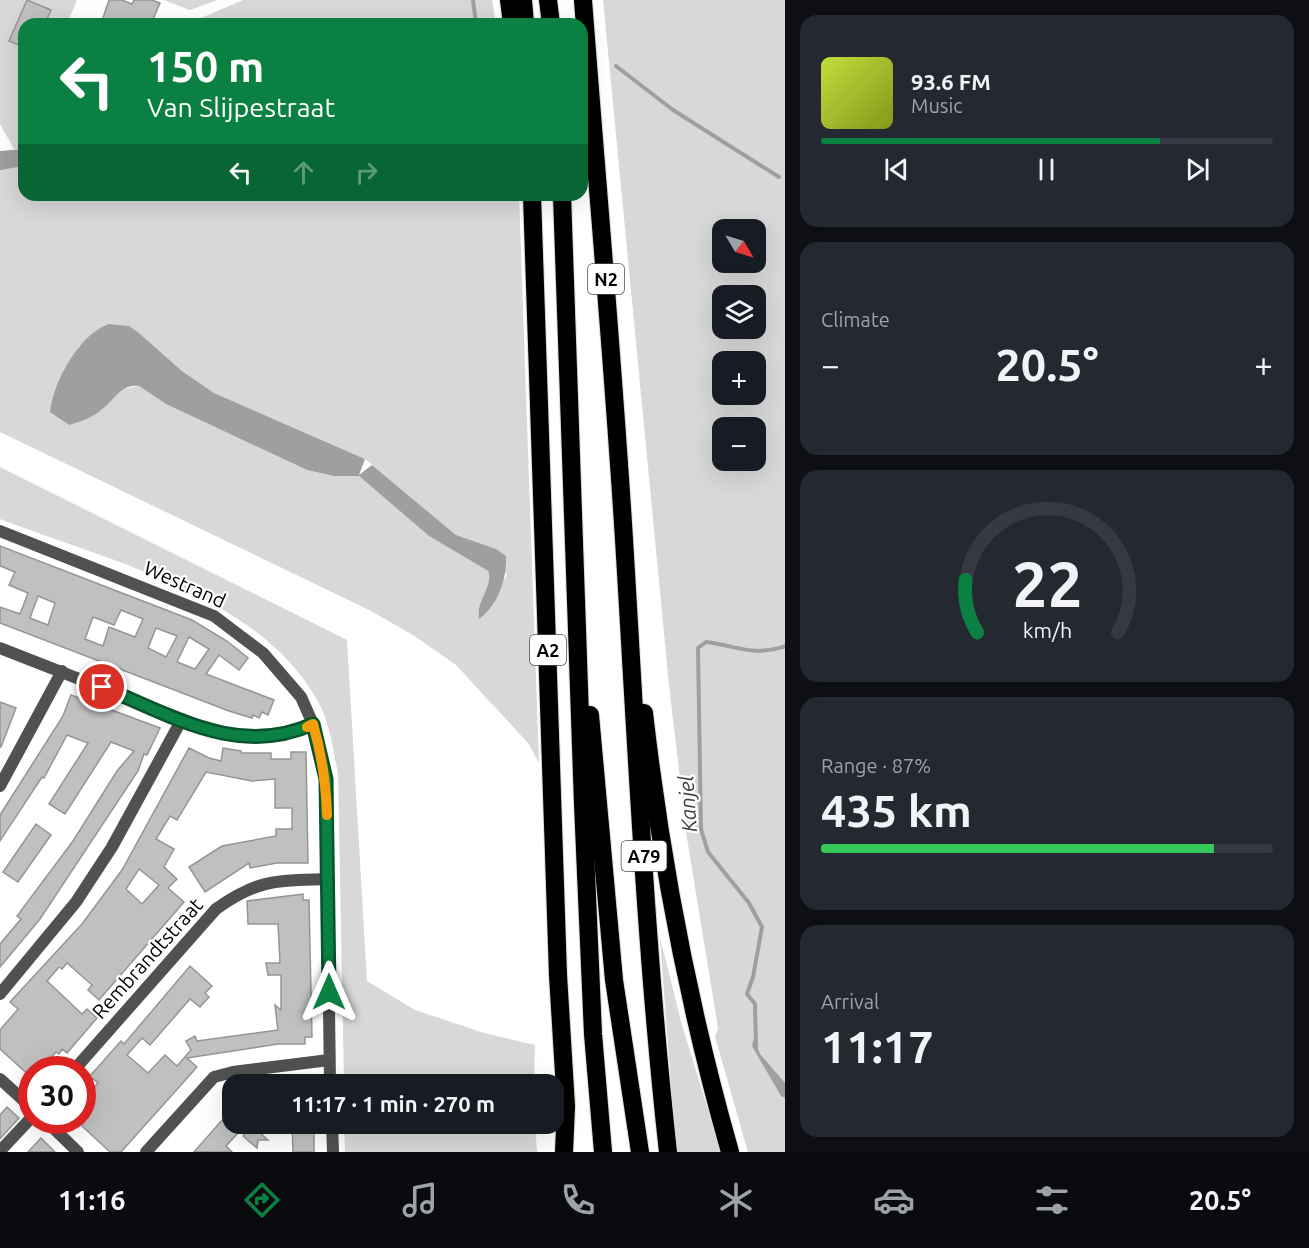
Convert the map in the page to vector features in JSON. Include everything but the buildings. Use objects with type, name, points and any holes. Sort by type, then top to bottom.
[{"type":"highway","points":[[509,0],[511,18]]},
{"type":"highway","points":[[523,0],[524,18]]},
{"type":"highway","points":[[548,0],[550,18]]},
{"type":"highway","name":"N2","points":[[583,0],[584,18]]},
{"type":"highway","name":"N2","points":[[588,62],[625,559],[650,771],[679,947],[710,1081],[730,1152]]},
{"type":"highway","name":"A2","points":[[532,201],[558,975],[566,1106],[575,1152]]},
{"type":"highway","name":"A2","points":[[562,201],[592,1011],[603,1152]]},
{"type":"highway","name":"A79","points":[[625,559],[634,745],[659,1071],[668,1152]]},
{"type":"highway","name":"A79","points":[[577,624],[595,749],[614,980],[640,1152]]},
{"type":"highway","points":[[564,1152],[566,1106]]},
{"type":"street","name":"Westrand","points":[[0,531],[214,616],[254,646],[284,675],[301,697],[313,724],[326,779],[330,1074]]},
{"type":"street","points":[[0,648],[214,732],[252,738],[294,733],[313,724]]},
{"type":"street","points":[[0,786],[62,671]]},
{"type":"street","points":[[0,994],[82,893],[112,847],[182,719]]},
{"type":"street","name":"Rembrandtstraat","points":[[86,1056],[216,909],[242,891],[267,882],[329,879]]},
{"type":"street","points":[[146,1152],[214,1077],[233,1072],[329,1060]]},
{"type":"street","points":[[0,1079],[18,1095]]},
{"type":"street","points":[[0,1151],[18,1132]]},
{"type":"street","points":[[59,1134],[78,1152]]},
{"type":"street","points":[[332,1134],[333,1152]]},
{"type":"shaded area","points":[[0,0],[77,0],[70,18],[18,18],[18,149],[14,149],[0,124]]},
{"type":"shaded area","points":[[164,0],[218,0],[190,10]]},
{"type":"shaded area","points":[[243,0],[492,0],[495,18],[201,18]]},
{"type":"shaded area","points":[[603,0],[785,0],[785,1152],[748,1152],[715,1037],[718,1028],[687,838],[669,685]]},
{"type":"shaded area","points":[[18,150],[18,167],[0,170],[0,151]]},
{"type":"shaded area","points":[[18,167],[18,201],[519,201],[539,763],[528,743],[456,665],[413,635],[369,610],[0,432],[0,169]],"holes":[[[139,333],[182,371],[214,393],[365,459],[456,535],[470,540],[507,575],[479,618],[478,613],[490,581],[488,571],[429,536],[359,476],[334,476],[307,470],[166,404],[139,386],[122,389],[101,411],[51,405],[79,346]]]},
{"type":"shaded area","points":[[109,324],[129,326],[182,371],[214,393],[365,459],[359,475],[372,465],[456,535],[496,549],[506,556],[505,574],[500,591],[486,613],[479,619],[478,613],[489,582],[488,571],[429,536],[359,476],[334,476],[307,470],[166,404],[139,386],[126,388],[97,413],[73,424],[69,425],[50,412],[62,373],[78,348],[98,329]]},
{"type":"shaded area","points":[[0,467],[347,640],[367,981],[415,1010],[484,1033],[535,1045],[534,1074],[344,1074],[338,774],[328,726],[317,700],[291,663],[257,633],[218,607],[176,585],[131,566],[0,519]]},
{"type":"shaded area","points":[[660,938],[682,1025],[721,1152],[676,1152]]},
{"type":"shaded area","points":[[754,1038],[760,1054],[785,1083],[785,1098],[781,1096],[752,1046]]},
{"type":"shaded area","points":[[344,1134],[536,1134],[537,1152],[345,1152]]},
{"type":"waterway","points":[[473,0],[475,18]]},
{"type":"waterway","points":[[616,66],[673,110],[779,177]]},
{"type":"waterway","name":"Kanjel","points":[[756,1046],[755,1004],[747,994],[753,977],[762,927],[749,903],[708,852],[701,829],[698,648],[706,642],[755,651],[785,646]]},
{"type":"slow traffic","points":[[307,727],[313,724],[321,752],[326,779],[327,815]]},
{"type":"route","points":[[102,687],[214,732],[232,736],[272,738],[294,733],[313,724],[326,779],[329,992]]}]
